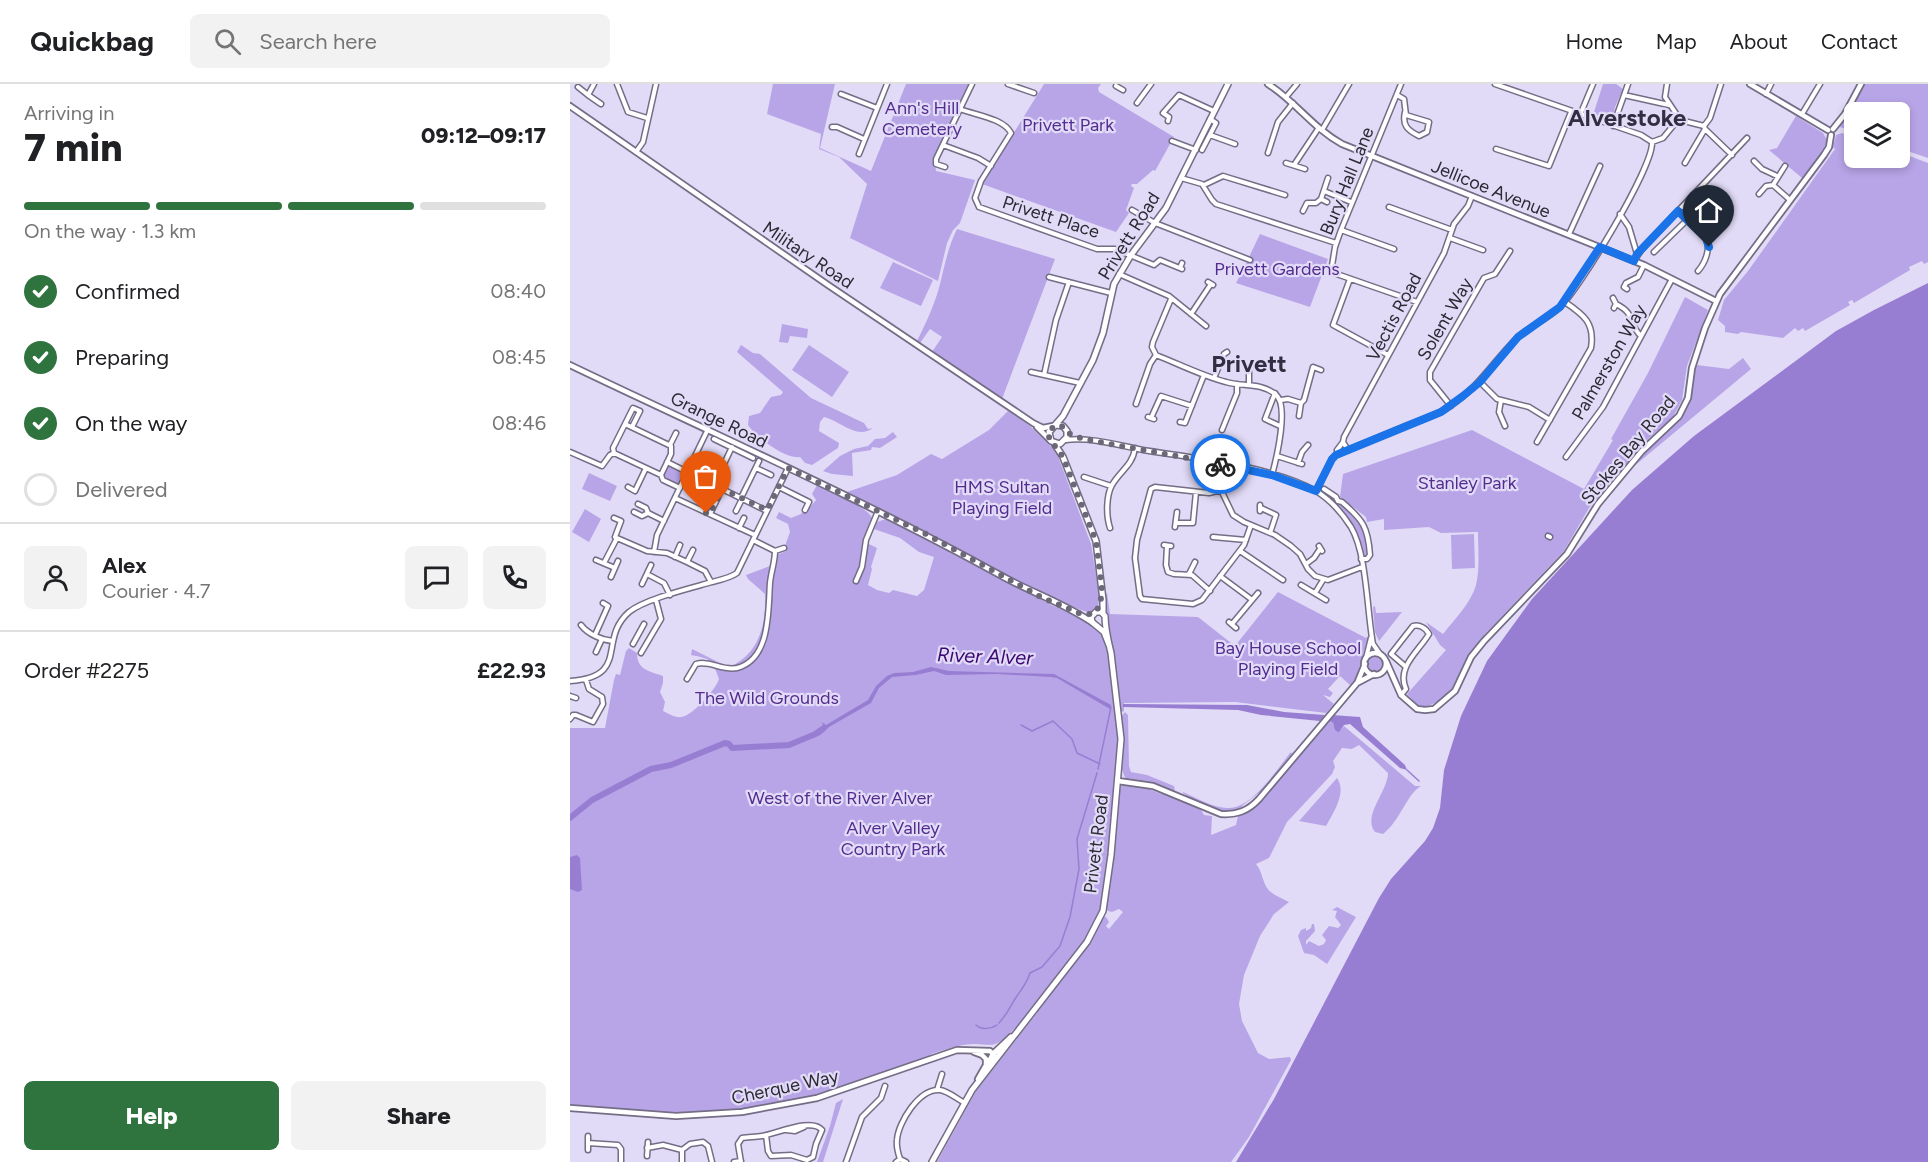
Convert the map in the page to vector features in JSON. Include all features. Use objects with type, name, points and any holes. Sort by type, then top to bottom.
[{"type":"main road","name":"Privett Road","points":[[1066,429],[1064,423],[1070,405],[1101,341],[1111,293],[1119,274],[1166,208],[1180,177],[1199,150],[1210,119],[1228,84]]},
{"type":"main road","name":"Privett Road","points":[[1054,426],[1070,405]]},
{"type":"main road","points":[[1063,457],[1066,429],[1054,426],[1049,432],[1052,442],[1063,457],[1096,541],[1102,590],[1103,613],[1105,621],[1102,624],[1095,624],[1091,617],[1100,604],[1102,590]]},
{"type":"main road","points":[[1052,442],[1060,444],[1065,441]]},
{"type":"main road","points":[[1094,613],[1103,613]]},
{"type":"main road","name":"Privett Road","points":[[994,1056],[1012,1040],[1087,942],[1103,911],[1121,739],[1105,621]]},
{"type":"main road","name":"Privett Road","points":[[1095,624],[1104,632],[1109,645]]},
{"type":"main road","name":"Privett Road","points":[[994,1056],[998,1047],[1024,1023]]},
{"type":"main road","points":[[932,1162],[972,1090],[994,1056]]},
{"type":"street","points":[[588,95],[594,84]]},
{"type":"street","points":[[617,84],[628,112],[647,118]]},
{"type":"street","points":[[636,152],[643,142],[656,84]]},
{"type":"street","points":[[859,154],[887,84]]},
{"type":"street","points":[[945,167],[937,165],[936,162],[972,84]]},
{"type":"street","points":[[1008,84],[1034,93]]},
{"type":"street","points":[[1137,103],[1151,84]]},
{"type":"street","name":"Jellicoe Avenue","points":[[1268,84],[1293,103],[1320,130],[1342,144],[1644,265],[1716,301]]},
{"type":"street","points":[[1286,97],[1297,84]]},
{"type":"street","points":[[1294,165],[1320,130],[1349,84]]},
{"type":"street","name":"Bury Hall Lane","points":[[1350,279],[1331,272],[1336,243],[1401,84]]},
{"type":"street","points":[[1495,84],[1508,86],[1571,112],[1641,135],[1652,142]]},
{"type":"street","points":[[1580,115],[1593,84]]},
{"type":"street","points":[[1613,126],[1628,84]]},
{"type":"street","points":[[1664,103],[1667,84]]},
{"type":"street","points":[[1685,163],[1710,118],[1721,84]]},
{"type":"street","points":[[1750,84],[1831,131]]},
{"type":"street","points":[[1766,94],[1771,84]]},
{"type":"street","points":[[1802,114],[1820,84]]},
{"type":"street","name":"Stokes Bay Road","points":[[1401,694],[1414,708],[1425,710],[1437,707],[1449,697],[1459,684],[1467,664],[1484,641],[1567,554],[1598,504],[1642,451],[1679,416],[1688,398],[1693,365],[1704,328],[1716,301],[1828,149],[1831,131],[1845,114],[1861,84]]},
{"type":"street","points":[[578,87],[601,104]]},
{"type":"street","points":[[841,94],[877,108]]},
{"type":"street","points":[[1168,121],[1169,117],[1162,112],[1178,94],[1214,111]]},
{"type":"street","points":[[1397,94],[1404,99],[1406,128],[1419,136],[1427,132],[1429,123],[1426,120],[1406,115],[1405,112]]},
{"type":"street","points":[[1624,95],[1670,106]]},
{"type":"street","points":[[1665,97],[1676,113],[1686,121],[1705,127],[1733,155]]},
{"type":"street","points":[[1268,153],[1278,122],[1293,103]]},
{"type":"street","name":"Military Road","points":[[570,106],[1033,423],[1043,428],[1054,426]]},
{"type":"street","points":[[943,145],[976,157],[991,166],[1010,137],[1010,130],[1000,123],[960,109]]},
{"type":"street","points":[[1496,149],[1550,168],[1571,112]]},
{"type":"street","points":[[1676,113],[1676,124]]},
{"type":"street","name":"Privett Road","points":[[1199,150],[1216,122],[1210,119]]},
{"type":"street","points":[[1652,142],[1663,138],[1676,124],[1686,121]]},
{"type":"street","points":[[832,127],[864,139]]},
{"type":"street","points":[[1210,135],[1235,144]]},
{"type":"street","points":[[1634,261],[1637,254],[1747,138]]},
{"type":"street","points":[[1173,141],[1199,150]]},
{"type":"street","points":[[1316,491],[1336,455],[1451,406],[1480,382],[1518,337],[1565,302],[1620,214],[1644,170],[1652,142]]},
{"type":"street","points":[[1753,161],[1777,176]]},
{"type":"street","points":[[1286,163],[1305,169]]},
{"type":"street","name":"Privett Place","points":[[991,166],[976,192],[975,200],[980,207],[1095,248],[1114,249],[1131,255]]},
{"type":"street","points":[[1569,234],[1600,166]]},
{"type":"street","points":[[1773,185],[1785,166]]},
{"type":"street","points":[[1204,185],[1223,176],[1284,195]]},
{"type":"street","points":[[1180,177],[1204,185],[1215,203],[1336,243]]},
{"type":"street","points":[[1303,211],[1307,203],[1316,203],[1321,200],[1328,178]]},
{"type":"street","points":[[1759,194],[1766,186],[1773,185],[1790,200]]},
{"type":"street","points":[[1324,191],[1352,202]]},
{"type":"street","name":"Vectis Road","points":[[1336,450],[1343,441],[1417,302],[1452,230],[1472,196]]},
{"type":"street","points":[[1321,200],[1327,202]]},
{"type":"street","points":[[1389,207],[1452,230]]},
{"type":"street","points":[[1132,210],[1155,223],[1250,260]]},
{"type":"street","points":[[1678,211],[1708,242],[1709,247],[1698,271]]},
{"type":"street","points":[[1620,214],[1629,227],[1637,254]]},
{"type":"street","points":[[1654,252],[1687,220]]},
{"type":"street","points":[[1341,230],[1394,249]]},
{"type":"street","points":[[1450,238],[1484,251]]},
{"type":"street","name":"Solent Way","points":[[1451,406],[1430,380],[1430,372],[1484,278],[1495,274],[1510,251]]},
{"type":"street","points":[[1131,255],[1154,265],[1160,261],[1181,269],[1182,263]]},
{"type":"street","points":[[1627,288],[1624,287],[1626,283],[1638,277],[1644,265]]},
{"type":"street","points":[[1119,274],[1169,296],[1205,324]]},
{"type":"street","points":[[1049,277],[1111,293]]},
{"type":"street","points":[[1388,355],[1334,325],[1350,279],[1417,302]]},
{"type":"street","name":"Palmerston Way","points":[[1566,457],[1598,414],[1672,279]]},
{"type":"street","points":[[1044,375],[1056,320],[1069,282]]},
{"type":"street","points":[[1191,314],[1211,283]]},
{"type":"street","points":[[1171,298],[1153,342],[1152,347],[1156,355],[1204,375],[1238,384],[1249,384],[1275,393],[1281,400],[1277,456],[1272,475]]},
{"type":"street","points":[[1613,298],[1615,306],[1629,312],[1641,336]]},
{"type":"street","points":[[1536,442],[1586,358],[1593,338],[1587,320],[1565,302]]},
{"type":"street","points":[[1214,378],[1227,352]]},
{"type":"street","points":[[1136,404],[1150,364],[1156,355]]},
{"type":"street","name":"Grange Road","points":[[570,365],[926,534],[1027,590],[1081,614],[1095,624]]},
{"type":"street","points":[[1300,416],[1301,403],[1304,400],[1313,367],[1321,370]]},
{"type":"street","points":[[1031,372],[1080,383]]},
{"type":"street","points":[[1249,372],[1249,384]]},
{"type":"street","points":[[1180,422],[1185,423],[1204,375]]},
{"type":"street","points":[[1480,382],[1501,400],[1529,407],[1550,420]]},
{"type":"street","points":[[1221,428],[1237,393],[1238,384]]},
{"type":"street","points":[[1275,393],[1266,418],[1280,426]]},
{"type":"street","points":[[1151,418],[1161,396],[1192,406]]},
{"type":"street","points":[[1281,400],[1288,399],[1301,403]]},
{"type":"street","points":[[1501,400],[1499,412],[1505,422]]},
{"type":"street","points":[[614,453],[614,448],[633,408],[640,411],[632,427]]},
{"type":"street","points":[[628,418],[635,422]]},
{"type":"street","name":"Military Road","points":[[1033,423],[1052,442]]},
{"type":"street","points":[[625,424],[670,445]]},
{"type":"street","points":[[654,552],[657,535],[708,429]]},
{"type":"street","points":[[1066,429],[1083,439]]},
{"type":"street","points":[[661,475],[672,451],[670,445],[676,433]]},
{"type":"street","points":[[714,439],[753,458]]},
{"type":"street","points":[[1065,441],[1083,439],[1272,475],[1316,491],[1336,503],[1352,530],[1361,559],[1371,634],[1375,647],[1386,661],[1401,694],[1407,689],[1404,685],[1408,661],[1429,634],[1421,626],[1413,626],[1391,654],[1406,667]]},
{"type":"street","points":[[1343,441],[1348,450]]},
{"type":"street","points":[[1277,456],[1300,464],[1302,452],[1308,445]]},
{"type":"street","points":[[714,486],[732,447]]},
{"type":"street","points":[[1110,528],[1108,513],[1111,486],[1133,458],[1135,448]]},
{"type":"street","points":[[570,452],[602,466],[614,453]]},
{"type":"street","points":[[614,453],[661,475],[663,480],[680,488]]},
{"type":"street","points":[[736,511],[759,461]]},
{"type":"street","points":[[667,462],[767,510]]},
{"type":"street","points":[[1221,464],[1221,490],[1233,515],[1270,533],[1293,548],[1311,573],[1323,580],[1332,579],[1362,567]]},
{"type":"street","points":[[628,487],[635,491],[646,468]]},
{"type":"street","points":[[756,468],[771,475]]},
{"type":"street","points":[[570,681],[586,680],[597,676],[605,668],[620,623],[628,613],[639,606],[738,573],[788,468]]},
{"type":"street","points":[[1084,477],[1111,486]]},
{"type":"street","points":[[779,487],[809,502]]},
{"type":"street","points":[[1221,490],[1209,493],[1155,487],[1151,489],[1137,540],[1136,567],[1140,596],[1145,601],[1193,603],[1202,600],[1240,551],[1251,525]]},
{"type":"street","points":[[710,514],[722,489]]},
{"type":"street","points":[[1324,489],[1336,497],[1336,503]]},
{"type":"street","points":[[1177,512],[1175,525],[1194,525],[1196,492]]},
{"type":"street","points":[[805,510],[812,497]]},
{"type":"street","points":[[675,498],[739,528],[775,551]]},
{"type":"street","points":[[1336,503],[1342,502],[1366,527],[1370,555],[1367,559],[1361,559]]},
{"type":"street","points":[[638,504],[646,508],[648,513],[664,521]]},
{"type":"street","points":[[1260,508],[1276,515],[1270,533]]},
{"type":"street","points":[[634,512],[642,516],[648,513]]},
{"type":"street","points":[[856,581],[862,567],[866,540],[878,512]]},
{"type":"street","points":[[604,563],[617,538],[615,537],[621,521],[614,518]]},
{"type":"street","points":[[739,528],[744,518]]},
{"type":"street","points":[[1214,537],[1246,540]]},
{"type":"street","points":[[617,538],[654,552],[675,556],[705,572],[711,582]]},
{"type":"street","points":[[675,556],[680,545]]},
{"type":"street","points":[[1167,546],[1168,572],[1194,576],[1210,591]]},
{"type":"street","points":[[775,551],[784,548]]},
{"type":"street","points":[[1306,564],[1320,549]]},
{"type":"street","points":[[687,562],[693,550]]},
{"type":"street","points":[[687,679],[696,664],[704,662],[725,669],[734,668],[744,665],[756,653],[762,642],[768,619],[775,551]]},
{"type":"street","points":[[1240,551],[1277,573],[1283,580]]},
{"type":"street","points":[[596,560],[615,568]]},
{"type":"street","points":[[611,577],[618,561]]},
{"type":"street","points":[[1189,574],[1194,562]]},
{"type":"street","points":[[642,584],[651,565]]},
{"type":"street","points":[[646,574],[664,583],[670,595]]},
{"type":"street","points":[[1220,576],[1251,599]]},
{"type":"street","points":[[1315,592],[1323,580]]},
{"type":"street","points":[[1301,585],[1326,600]]},
{"type":"street","points":[[1236,628],[1230,623],[1258,593]]},
{"type":"street","points":[[641,653],[661,619],[656,600]]},
{"type":"street","points":[[595,635],[611,607],[603,603]]},
{"type":"street","name":"Grange Road","points":[[1081,614],[1094,613]]},
{"type":"street","points":[[633,644],[644,624]]},
{"type":"street","points":[[581,625],[585,631],[602,639],[613,641]]},
{"type":"street","points":[[1118,781],[1153,786],[1221,814],[1244,811],[1260,800],[1357,683],[1371,634]]},
{"type":"street","points":[[637,637],[647,642]]},
{"type":"street","points":[[596,652],[602,639]]},
{"type":"street","points":[[1365,661],[1374,653],[1380,654]]},
{"type":"street","points":[[1365,661],[1366,669],[1374,674]]},
{"type":"street","points":[[1380,673],[1385,668],[1386,661]]},
{"type":"street","points":[[1357,683],[1380,673],[1388,673],[1394,677]]},
{"type":"street","points":[[570,720],[573,714],[593,722],[599,712],[602,697],[589,688],[586,680]]},
{"type":"street","points":[[570,696],[576,698]]},
{"type":"street","name":"Cherque Way","points":[[570,1108],[676,1116],[767,1109],[817,1098],[969,1047],[998,1047]]},
{"type":"street","points":[[966,1049],[994,1056]]},
{"type":"street","name":"Cherque Way","points":[[966,1049],[990,1052],[994,1056]]},
{"type":"street","points":[[972,1090],[986,1065],[986,1059],[980,1054]]},
{"type":"street","points":[[937,1090],[942,1074]]},
{"type":"street","points":[[933,1077],[939,1080]]},
{"type":"street","points":[[846,1162],[862,1117],[881,1098],[885,1086]]},
{"type":"street","points":[[900,1159],[897,1140],[903,1119],[922,1097],[937,1090],[965,1103]]},
{"type":"street","points":[[734,1162],[741,1161],[738,1147],[740,1139],[786,1130],[798,1131],[815,1125],[822,1130],[813,1157],[809,1160],[791,1155],[771,1156],[766,1135]]},
{"type":"street","points":[[588,1136],[588,1150]]},
{"type":"street","points":[[588,1143],[622,1145],[621,1162]]},
{"type":"street","points":[[682,1150],[690,1144],[705,1143],[709,1148],[712,1162]]},
{"type":"street","points":[[647,1156],[648,1145],[663,1145],[682,1150]]},
{"type":"street","points":[[682,1150],[682,1162]]},
{"type":"street","points":[[896,1162],[900,1159]]},
{"type":"street","points":[[900,1159],[906,1162]]},
{"type":"green space","name":"Ann's Hill Cemetery","points":[[773,84],[835,84],[820,148],[871,171],[906,84],[969,84],[934,157],[936,171],[975,180],[960,223],[953,230],[947,243],[938,281],[850,238],[867,184],[839,157],[819,149],[821,134],[767,114]]},
{"type":"green space","name":"Privett Park","points":[[1044,84],[1101,84],[1098,88],[1099,92],[1174,137],[1155,171],[1153,170],[1137,184],[1132,184],[1134,188],[1126,210],[1129,213],[1116,232],[982,184]]},
{"type":"green space","points":[[1603,84],[1616,84],[1623,89],[1613,117],[1594,115],[1610,120],[1609,123],[1590,117],[1593,115]]},
{"type":"green space","points":[[1863,84],[1928,84],[1928,158],[1910,152],[1910,102],[1853,102]]},
{"type":"green space","points":[[1796,116],[1823,133],[1827,140],[1822,154],[1802,178],[1769,150],[1777,148]]},
{"type":"green space","points":[[1844,134],[1844,168],[1910,168],[1910,156],[1928,163],[1928,262],[1924,264],[1922,261],[1909,267],[1910,270],[1854,303],[1852,300],[1848,302],[1850,305],[1805,331],[1803,328],[1798,331],[1795,328],[1783,338],[1725,332],[1725,326],[1718,320],[1724,300],[1748,271],[1835,149],[1833,147],[1836,135]]},
{"type":"green space","points":[[957,229],[1055,259],[1002,399],[932,352],[942,337],[930,329],[920,343],[917,341],[936,299],[949,249]]},
{"type":"green space","name":"Privett Gardens","points":[[1260,234],[1328,259],[1310,307],[1236,283],[1250,260],[1249,257]]},
{"type":"green space","points":[[893,262],[933,280],[921,306],[880,288]]},
{"type":"green space","name":"Stanley Park","points":[[1685,297],[1708,310],[1687,366],[1682,400],[1673,417],[1646,441],[1589,508],[1564,551],[1485,634],[1465,661],[1460,677],[1452,689],[1439,701],[1426,707],[1417,705],[1407,694],[1446,650],[1440,645],[1426,622],[1443,634],[1470,598],[1477,579],[1478,532],[1441,533],[1429,527],[1384,530],[1384,519],[1367,522],[1366,517],[1340,497],[1343,474],[1472,430],[1584,489],[1613,440],[1611,439],[1648,373]]},
{"type":"green space","points":[[782,324],[808,329],[807,338],[790,336],[788,343],[779,342]]},
{"type":"green space","points":[[741,345],[753,353],[760,354],[811,398],[864,423],[868,429],[873,428],[861,432],[855,431],[824,417],[820,422],[819,431],[839,443],[838,448],[812,465],[805,463],[800,457],[787,455],[772,447],[748,425],[749,416],[760,413],[771,397],[781,395],[783,392],[737,352]]},
{"type":"green space","points":[[809,345],[849,372],[832,397],[792,370]]},
{"type":"green space","points":[[1743,358],[1751,369],[1633,467],[1646,449],[1680,417],[1694,368],[1697,365],[1729,369]]},
{"type":"green space","name":"HMS Sultan Playing Field","points":[[1008,411],[1030,426],[1056,451],[1091,544],[1100,598],[1097,609],[1090,613],[1061,603],[998,573],[996,569],[844,493],[897,475],[931,454],[942,459],[989,430]]},
{"type":"green space","points":[[893,432],[897,437],[880,448],[872,447],[871,450],[852,453],[853,476],[823,471],[840,456],[854,449],[868,446],[875,439],[885,438]]},
{"type":"green space","points":[[668,465],[685,473],[679,487],[662,477]]},
{"type":"green space","points":[[589,473],[617,486],[610,501],[582,489]]},
{"type":"green space","name":"Alver Valley Country Park","points":[[817,485],[857,505],[870,515],[872,521],[863,541],[877,548],[868,585],[877,590],[889,593],[893,590],[917,596],[924,590],[934,557],[919,552],[900,538],[874,529],[877,522],[886,519],[949,549],[958,557],[956,552],[1051,605],[1080,617],[1102,631],[1108,649],[1106,651],[1108,651],[1120,740],[1102,905],[1088,938],[1017,1029],[1015,1028],[995,1044],[973,1044],[951,1048],[829,1094],[766,1109],[693,1114],[570,1108],[570,728],[605,728],[614,680],[616,674],[620,675],[626,651],[629,648],[637,653],[642,666],[663,676],[660,692],[665,702],[663,711],[682,717],[698,707],[714,689],[719,679],[710,661],[691,655],[692,649],[728,667],[747,656],[762,628],[765,594],[746,575],[775,564],[777,555],[786,551],[790,532],[788,524],[776,518],[779,512],[791,518],[803,511],[806,512],[816,500],[812,494]]},
{"type":"green space","points":[[1338,502],[1364,530],[1367,557],[1362,556],[1360,543],[1337,507]]},
{"type":"green space","points":[[585,509],[601,519],[589,542],[572,532]]},
{"type":"green space","points":[[1474,534],[1475,568],[1452,569],[1451,535]]},
{"type":"green space","name":"Bay House School Playing Field","points":[[1278,592],[1366,638],[1369,635],[1355,682],[1351,686],[1340,676],[1328,689],[1333,693],[1330,697],[1323,695],[1334,704],[1326,713],[1235,702],[1124,703],[1124,711],[1120,713],[1105,594],[1107,593],[1110,614],[1198,617],[1235,646]]},
{"type":"green space","points":[[1375,606],[1376,613],[1402,612],[1379,641],[1375,632],[1373,607]]},
{"type":"green space","points":[[1375,655],[1381,658],[1384,664],[1381,670],[1375,673],[1369,670],[1366,664],[1369,658]]},
{"type":"green space","points":[[1125,712],[1128,715],[1131,772],[1147,775],[1174,786],[1175,791],[1146,782],[1126,780],[1122,770],[1121,717]]},
{"type":"green space","points":[[1327,720],[1333,721],[1339,731],[1344,726],[1415,786],[1421,786],[1411,795],[1394,822],[1383,834],[1375,832],[1372,826],[1373,811],[1388,773],[1359,745],[1352,749],[1342,748],[1333,761],[1335,767],[1332,774],[1287,822],[1269,858],[1256,864],[1269,890],[1289,902],[1274,914],[1260,936],[1244,975],[1239,1004],[1242,1021],[1258,1053],[1269,1059],[1290,1057],[1291,1060],[1249,1137],[1231,1162],[937,1162],[976,1091],[1090,941],[1103,917],[1106,917],[1109,922],[1106,926],[1109,929],[1123,912],[1119,909],[1112,912],[1106,908],[1121,786],[1126,783],[1148,787],[1200,808],[1204,815],[1212,816],[1211,835],[1236,825],[1238,816],[1250,811],[1261,801]]},
{"type":"green space","points":[[1291,752],[1292,754],[1260,792],[1242,806],[1244,810],[1218,811],[1198,803],[1183,793],[1217,806],[1237,807],[1263,787]]},
{"type":"green space","points":[[1337,778],[1341,789],[1340,796],[1326,826],[1299,821]]},
{"type":"green space","points":[[1337,907],[1356,917],[1327,964],[1314,955],[1304,953],[1298,936],[1301,930],[1306,928],[1306,931],[1314,924],[1315,931],[1306,941],[1306,945],[1309,941],[1319,946],[1324,944],[1326,940],[1322,935],[1329,926],[1338,928],[1341,925],[1335,917],[1337,911],[1332,910]]},
{"type":"green space","points":[[843,1099],[823,1162],[817,1162],[836,1103]]},
{"type":"shaded area","points":[[1928,283],[1928,1162],[1236,1162],[1274,1099],[1379,898],[1391,879],[1425,841],[1433,828],[1440,808],[1444,770],[1461,716],[1487,661],[1532,599],[1632,490],[1694,436],[1836,331]]},
{"type":"shaded area","points":[[931,667],[949,671],[1054,674],[1111,705],[1110,709],[1057,678],[997,674],[946,675],[934,671],[892,677],[879,688],[871,703],[829,727],[818,736],[809,738],[807,736],[823,725],[822,722],[826,725],[868,700],[876,686],[887,676]]},
{"type":"shaded area","points":[[1123,704],[1247,705],[1284,712],[1325,715],[1320,721],[1261,715],[1238,710],[1123,707]]},
{"type":"shaded area","points":[[1332,715],[1360,717],[1363,727],[1405,765],[1407,770],[1400,768],[1350,724],[1344,725],[1339,732],[1336,731],[1333,723],[1328,720]]},
{"type":"shaded area","points":[[577,855],[580,858],[582,890],[578,892],[570,889],[570,857]]},
{"type":"waterway","points":[[1098,769],[1111,707]]},
{"type":"waterway","points":[[1021,725],[1032,731],[1053,721],[1072,739],[1077,753],[1100,764]]},
{"type":"waterway","name":"River Alver","points":[[570,818],[592,800],[651,769],[671,765],[725,743],[732,748],[789,745],[813,735]]},
{"type":"waterway","name":"River Alver","points":[[1407,770],[1419,781]]},
{"type":"waterway","points":[[999,1023],[1030,973],[1042,967],[1060,946],[1070,917],[1079,869],[1077,839],[1097,773]]},
{"type":"waterway","points":[[976,1025],[981,1028],[997,1025]]},
{"type":"way so far","points":[[706,513],[710,514],[722,489],[767,510],[788,468],[926,534],[1027,590],[1063,607],[1089,615],[1096,612],[1100,606],[1102,590],[1096,541],[1063,457],[1049,438],[1050,429],[1059,425],[1070,434],[1083,439],[1220,464]]},
{"type":"district","name":"Alverstoke","points":[[1627,118]]},
{"type":"district","name":"Privett","points":[[1249,364]]},
{"type":"route","points":[[1220,464],[1272,475],[1316,491],[1336,455],[1441,412],[1480,382],[1518,337],[1560,307],[1600,247],[1634,261],[1637,254],[1678,211],[1706,238],[1709,247]]},
{"type":"park label","name":"The Wild Grounds","points":[[767,698]]},
{"type":"park label","name":"West of the River Alver","points":[[840,798]]}]
